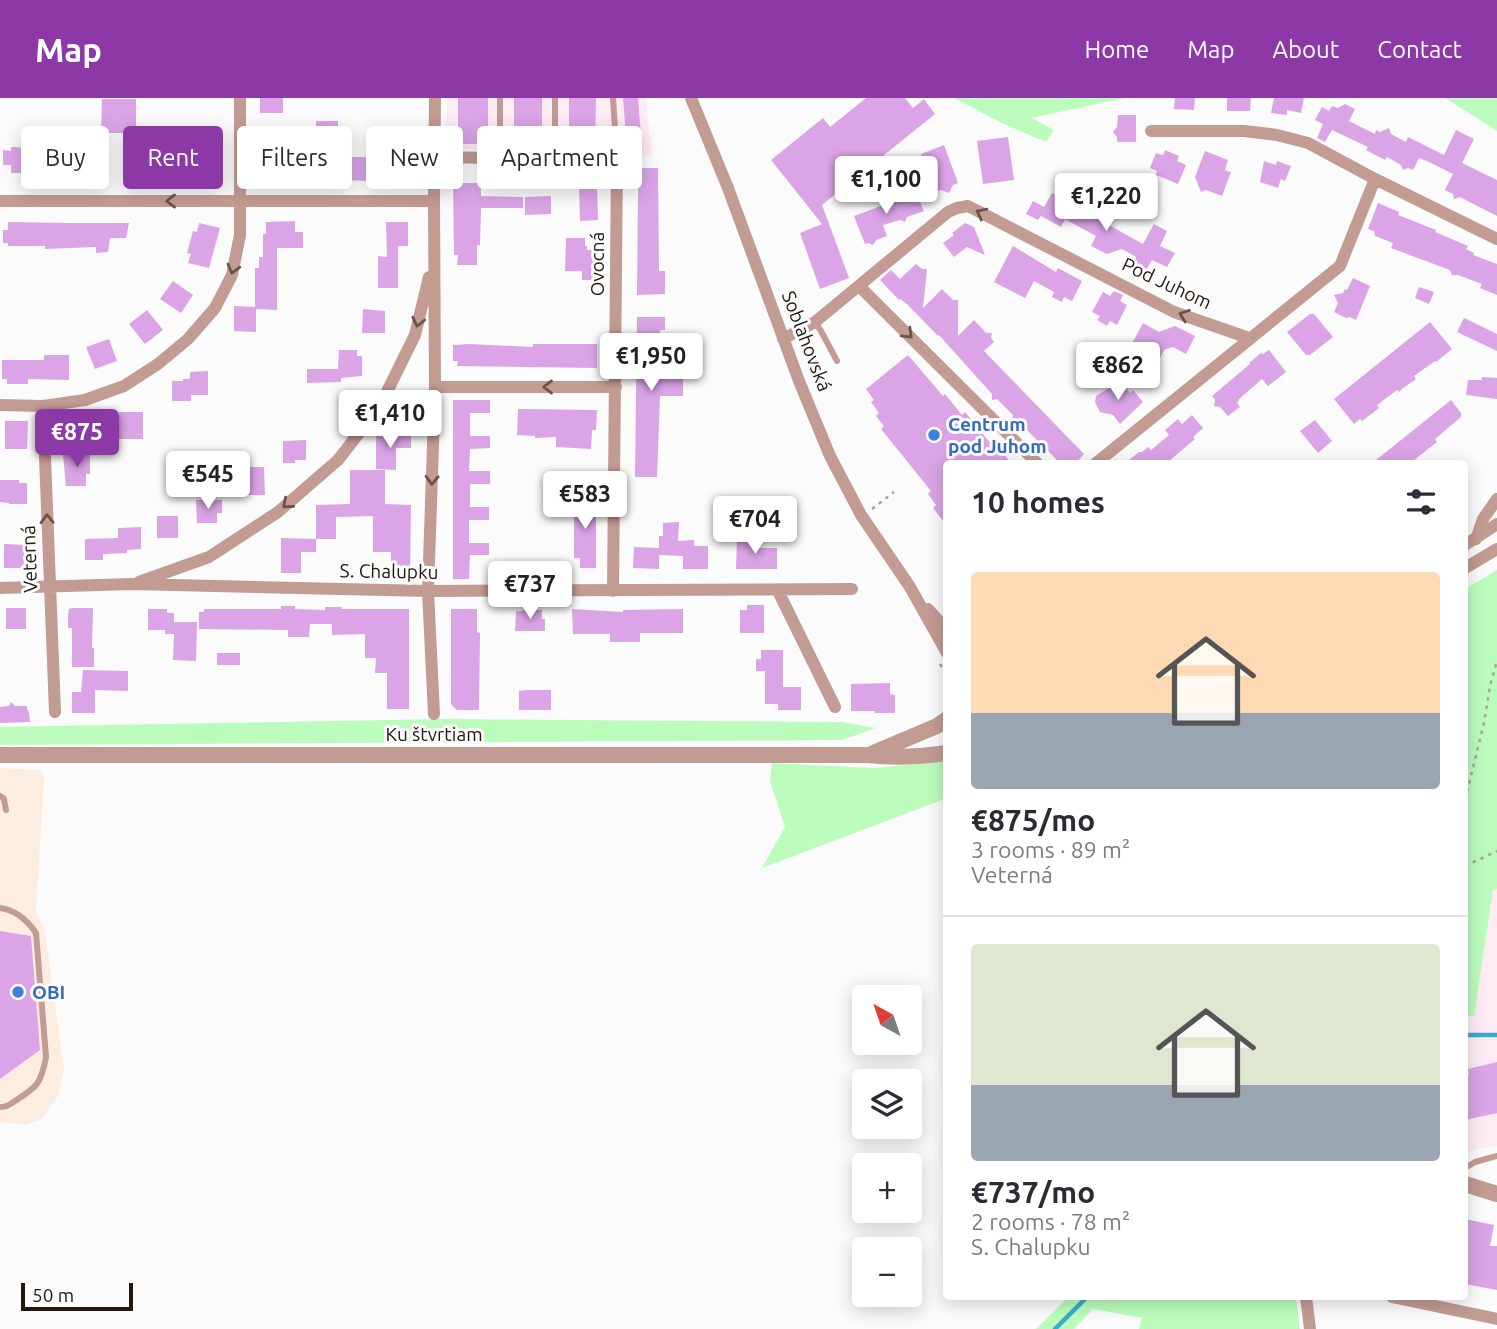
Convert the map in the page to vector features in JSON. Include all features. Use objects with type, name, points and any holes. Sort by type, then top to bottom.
[{"type":"street","points":[[0,405],[43,406],[85,400],[124,386],[158,364],[188,339],[215,308],[232,275],[240,235],[240,98]]},
{"type":"street","points":[[435,98],[435,126]]},
{"type":"street","name":"Soblahovská","points":[[691,98],[830,456],[861,515],[910,587],[943,646]]},
{"type":"street","points":[[1151,131],[1244,131],[1277,135],[1308,143],[1497,239]]},
{"type":"street","points":[[1100,460],[1340,266],[1375,178]]},
{"type":"street","points":[[434,189],[435,387],[428,592],[434,714]]},
{"type":"street","name":"Ovocná","points":[[614,591],[617,189]]},
{"type":"street","points":[[0,201],[434,201]]},
{"type":"street","name":"Pod Juhom","points":[[783,339],[815,322],[948,212],[968,206],[1174,312],[1249,338]]},
{"type":"street","points":[[132,584],[209,557],[278,512],[338,460],[380,406],[415,335],[434,256]]},
{"type":"street","points":[[859,286],[1034,460]]},
{"type":"street","points":[[435,387],[616,387]]},
{"type":"street","name":"Veterná","points":[[43,406],[54,712]]},
{"type":"street","points":[[1470,542],[1497,499]]},
{"type":"street","points":[[1470,542],[1497,524]]},
{"type":"street","points":[[1468,566],[1497,549]]},
{"type":"street","name":"S. Chalupku","points":[[0,588],[132,584],[428,592],[852,589]]},
{"type":"street","name":"Soblahovská","points":[[910,587],[943,625]]},
{"type":"street","points":[[778,591],[835,707]]},
{"type":"street","name":"Ku štvrtiam","points":[[867,755],[943,722]]},
{"type":"street","name":"Ku štvrtiam","points":[[0,755],[922,757],[943,754]]},
{"type":"street","points":[[1468,1185],[1497,1194]]},
{"type":"street","points":[[1306,1300],[1310,1329]]},
{"type":"street","points":[[1406,1300],[1497,1319]]},
{"type":"lane","points":[[500,98],[500,126]]},
{"type":"lane","points":[[555,98],[555,126]]},
{"type":"lane","points":[[613,98],[615,126]]},
{"type":"lane","points":[[815,322],[836,360]]},
{"type":"lane","points":[[0,796],[4,799],[6,810]]},
{"type":"lane","points":[[0,908],[10,909],[25,919],[36,933],[46,1057],[44,1071],[30,1092],[0,1108]]},
{"type":"lane","points":[[1468,1166],[1497,1156]]},
{"type":"path","points":[[876,505],[894,492]]},
{"type":"path","points":[[1468,777],[1484,723],[1497,661]]},
{"type":"path","points":[[1468,865],[1497,851]]},
{"type":"shaded area","points":[[447,98],[646,98],[652,156],[642,156],[642,126],[477,126],[477,149],[463,149],[463,126],[446,126]]},
{"type":"shaded area","points":[[0,768],[41,770],[44,779],[36,910],[45,931],[64,1070],[58,1096],[42,1119],[25,1125],[0,1122]]},
{"type":"shaded area","points":[[1497,889],[1497,1146],[1468,1151],[1468,1016],[1473,1016],[1493,890]]},
{"type":"green space","points":[[954,98],[1124,98],[1032,118],[1054,130],[1046,142]]},
{"type":"green space","points":[[1445,98],[1497,98],[1497,131]]},
{"type":"green space","points":[[1497,570],[1497,889],[1493,890],[1474,1016],[1468,1016],[1468,587]]},
{"type":"green space","points":[[442,719],[842,722],[876,728],[842,740],[0,745],[0,727]]},
{"type":"green space","points":[[943,761],[943,800],[762,868],[785,827],[770,781],[772,763],[875,768]]},
{"type":"green space","points":[[1065,1300],[1296,1300],[1300,1329],[1139,1329],[1142,1318],[1093,1309],[1074,1329],[1036,1329]]},
{"type":"building","points":[[260,98],[283,98],[283,113],[260,113]]},
{"type":"building","points":[[458,98],[488,98],[488,126],[477,126],[477,144],[463,144],[463,126],[458,126]]},
{"type":"building","points":[[514,98],[542,98],[542,126],[514,126]]},
{"type":"building","points":[[569,98],[596,98],[595,126],[569,126]]},
{"type":"building","points":[[623,98],[638,98],[640,126],[625,126]]},
{"type":"building","points":[[866,98],[905,98],[913,108],[924,99],[935,114],[822,205],[849,278],[820,289],[800,233],[822,224],[771,160],[823,118],[830,127]]},
{"type":"building","points":[[1175,98],[1195,98],[1194,110],[1174,109]]},
{"type":"building","points":[[1227,98],[1251,98],[1250,111],[1227,111]]},
{"type":"building","points":[[1274,98],[1304,98],[1301,113],[1287,110],[1287,115],[1271,113]]},
{"type":"building","points":[[102,99],[136,99],[136,126],[123,126],[123,133],[109,133],[109,126],[101,126]]},
{"type":"building","points":[[1345,104],[1355,109],[1349,121],[1375,134],[1376,130],[1380,132],[1389,128],[1391,134],[1406,142],[1408,137],[1444,155],[1456,130],[1474,139],[1462,163],[1497,180],[1497,216],[1460,197],[1454,199],[1453,194],[1445,190],[1453,174],[1429,162],[1419,158],[1413,170],[1403,170],[1401,165],[1387,157],[1385,160],[1366,150],[1368,147],[1332,130],[1325,142],[1317,138],[1323,124],[1315,120],[1322,107],[1329,111],[1332,106],[1338,108]]},
{"type":"building","points":[[1118,115],[1136,115],[1136,142],[1117,142],[1113,132],[1117,127]]},
{"type":"building","points":[[316,121],[338,121],[338,126],[316,126]]},
{"type":"building","points":[[1008,137],[1014,180],[983,184],[977,141]]},
{"type":"building","points":[[944,145],[958,183],[953,185],[949,193],[941,190],[934,192],[921,154]]},
{"type":"building","points":[[11,147],[21,148],[21,173],[11,173],[11,165],[3,165],[3,150],[11,151]]},
{"type":"building","points":[[1165,150],[1179,156],[1177,161],[1186,165],[1178,184],[1156,175],[1157,171],[1150,168],[1156,153],[1163,155]]},
{"type":"building","points":[[1205,151],[1228,160],[1225,170],[1231,172],[1222,196],[1206,190],[1201,192],[1195,177]]},
{"type":"building","points":[[352,157],[366,157],[366,181],[352,180]]},
{"type":"building","points":[[1264,161],[1276,165],[1277,161],[1291,166],[1285,181],[1281,179],[1278,188],[1260,182]]},
{"type":"building","points":[[642,168],[658,168],[659,271],[665,271],[665,294],[637,295],[638,189],[642,189]]},
{"type":"building","points":[[463,183],[477,183],[481,196],[523,197],[523,208],[481,208],[477,265],[457,265],[458,255],[454,255],[453,189],[463,189]]},
{"type":"building","points":[[900,188],[906,202],[918,197],[924,211],[907,217],[905,222],[900,220],[883,225],[887,236],[876,240],[873,245],[865,244],[854,216],[889,203],[886,193]]},
{"type":"building","points":[[579,189],[597,189],[598,220],[580,221]]},
{"type":"building","points":[[1052,193],[1065,195],[1067,202],[1143,244],[1154,224],[1167,231],[1160,246],[1175,253],[1167,267],[1152,260],[1143,276],[1130,269],[1136,257],[1122,249],[1107,254],[1091,246],[1096,236],[1065,219],[1061,227],[1041,216],[1038,220],[1026,214],[1033,201],[1044,207]]},
{"type":"building","points":[[551,196],[551,214],[525,215],[525,197]]},
{"type":"building","points":[[1378,203],[1399,212],[1398,215],[1468,246],[1466,249],[1474,253],[1473,255],[1497,264],[1497,295],[1480,288],[1482,284],[1452,275],[1450,270],[1391,248],[1393,243],[1375,236],[1374,231],[1368,229]]},
{"type":"building","points":[[295,221],[295,232],[303,232],[303,248],[277,248],[277,310],[256,309],[256,332],[234,331],[234,306],[255,307],[255,268],[259,268],[259,257],[263,257],[266,222]]},
{"type":"building","points":[[8,222],[129,223],[126,238],[110,238],[108,252],[96,253],[96,247],[45,249],[45,246],[8,246],[8,243],[3,243],[3,230],[8,230]]},
{"type":"building","points":[[386,222],[408,222],[408,246],[398,246],[398,288],[378,288],[378,256],[387,257]]},
{"type":"building","points":[[199,223],[220,228],[209,268],[188,263],[191,254],[187,253],[193,231],[197,232]]},
{"type":"building","points":[[965,223],[974,227],[985,255],[967,247],[954,257],[943,243]]},
{"type":"building","points":[[566,238],[585,238],[587,250],[596,250],[597,280],[582,280],[582,271],[565,271]]},
{"type":"building","points":[[1013,246],[1056,272],[1058,268],[1082,281],[1072,301],[1064,297],[1062,302],[1052,297],[1054,292],[1034,281],[1025,298],[994,282]]},
{"type":"building","points":[[916,264],[927,269],[923,308],[942,289],[953,300],[958,300],[958,336],[974,320],[986,333],[992,333],[994,342],[984,351],[1084,454],[1079,460],[1057,460],[1041,444],[1036,444],[1036,439],[1017,420],[1012,420],[1013,415],[997,399],[992,400],[992,394],[939,335],[880,280],[891,270],[900,279]]},
{"type":"building","points":[[1353,278],[1370,286],[1356,320],[1334,312],[1338,303],[1334,295],[1347,290]]},
{"type":"building","points":[[173,281],[193,295],[181,313],[160,299]]},
{"type":"building","points":[[1419,287],[1434,292],[1429,304],[1415,298]]},
{"type":"building","points":[[1114,291],[1123,295],[1120,301],[1127,305],[1117,325],[1110,321],[1107,326],[1097,320],[1100,316],[1092,312],[1103,292],[1110,296]]},
{"type":"building","points":[[363,309],[385,311],[385,333],[362,333]]},
{"type":"building","points":[[147,310],[163,330],[145,344],[129,324]]},
{"type":"building","points":[[1310,314],[1314,314],[1333,337],[1310,355],[1306,355],[1287,332]]},
{"type":"building","points":[[637,317],[665,317],[665,330],[660,330],[660,364],[676,364],[683,379],[683,396],[660,396],[657,477],[635,477]]},
{"type":"building","points":[[1464,318],[1497,334],[1497,351],[1457,332]]},
{"type":"building","points":[[1430,322],[1452,349],[1414,376],[1416,379],[1399,392],[1397,390],[1377,405],[1379,408],[1370,415],[1354,424],[1334,399]]},
{"type":"building","points":[[1143,323],[1159,332],[1175,326],[1195,336],[1186,354],[1173,347],[1164,350],[1156,366],[1128,351]]},
{"type":"building","points":[[109,339],[117,361],[95,369],[86,347]]},
{"type":"building","points":[[533,344],[597,344],[597,368],[457,366],[458,361],[453,361],[453,345],[533,347]]},
{"type":"building","points":[[339,350],[357,350],[357,356],[362,356],[362,376],[341,378],[341,382],[307,383],[307,369],[338,369]]},
{"type":"building","points":[[1269,350],[1286,372],[1268,386],[1262,379],[1238,400],[1240,407],[1228,416],[1220,407],[1214,406],[1215,400],[1212,396],[1261,353]]},
{"type":"building","points":[[44,355],[69,355],[69,380],[28,379],[28,384],[7,384],[7,379],[2,379],[2,360],[44,360]]},
{"type":"building","name":"Centrum pod Juhom","points":[[908,355],[943,396],[945,394],[962,415],[965,412],[991,444],[994,441],[1009,460],[943,460],[943,521],[933,508],[936,505],[928,494],[931,491],[881,429],[884,426],[876,416],[879,413],[866,389]]},
{"type":"building","points":[[208,371],[208,395],[191,395],[191,401],[172,401],[172,381],[190,379],[190,372]]},
{"type":"building","points":[[1482,377],[1497,378],[1497,399],[1466,395],[1468,380],[1482,380]]},
{"type":"building","points":[[1120,381],[1130,393],[1133,390],[1143,402],[1120,424],[1113,415],[1100,412],[1095,402],[1096,396]]},
{"type":"building","points":[[453,400],[490,400],[490,413],[470,413],[470,436],[490,436],[490,448],[470,449],[469,471],[490,471],[490,484],[470,484],[470,507],[489,507],[489,520],[469,520],[469,543],[489,543],[489,555],[470,555],[469,579],[453,579]]},
{"type":"building","points":[[1451,400],[1461,413],[1461,417],[1435,439],[1437,442],[1414,460],[1376,460]]},
{"type":"building","points":[[518,409],[597,410],[591,449],[556,447],[556,437],[517,435]]},
{"type":"building","points":[[119,412],[143,412],[143,439],[80,439],[80,419],[96,419]]},
{"type":"building","points":[[1192,415],[1203,428],[1193,437],[1195,439],[1170,460],[1129,460],[1148,447],[1151,450],[1169,435],[1165,430],[1178,419],[1182,424]]},
{"type":"building","points":[[1315,420],[1332,441],[1318,453],[1300,431]]},
{"type":"building","points":[[5,421],[28,421],[27,449],[5,449]]},
{"type":"building","points":[[376,435],[411,435],[411,448],[396,448],[396,470],[376,469]]},
{"type":"building","points":[[306,440],[306,460],[283,463],[283,441]]},
{"type":"building","points":[[90,453],[90,474],[86,474],[86,486],[66,486],[63,454]]},
{"type":"building","points":[[238,467],[264,467],[265,495],[238,495]]},
{"type":"building","points":[[350,470],[385,470],[385,504],[411,505],[410,574],[391,574],[391,552],[373,552],[373,516],[336,517],[336,539],[316,539],[316,505],[350,504]]},
{"type":"building","points":[[0,480],[27,483],[27,504],[0,502]]},
{"type":"building","points":[[574,496],[596,497],[596,568],[580,568],[580,558],[574,558]]},
{"type":"building","points":[[196,500],[222,500],[222,513],[217,513],[217,523],[197,523]]},
{"type":"building","points":[[157,516],[178,516],[178,538],[157,538]]},
{"type":"building","points":[[679,522],[678,541],[694,540],[694,546],[708,546],[708,569],[683,569],[683,556],[659,555],[659,569],[633,568],[634,547],[659,548],[663,523]]},
{"type":"building","points":[[141,527],[141,549],[127,550],[127,553],[103,554],[103,560],[85,560],[85,539],[118,538],[118,528]]},
{"type":"building","points":[[737,537],[754,537],[754,548],[777,548],[777,569],[736,569]]},
{"type":"building","points":[[281,538],[316,539],[316,552],[301,552],[301,573],[281,573]]},
{"type":"building","points":[[4,544],[27,545],[27,568],[4,568]]},
{"type":"building","points":[[747,605],[764,605],[764,633],[740,633],[740,610],[747,610]]},
{"type":"building","points":[[281,606],[325,610],[325,607],[409,609],[409,709],[387,709],[387,673],[375,673],[376,658],[365,658],[365,634],[332,635],[332,624],[310,624],[309,637],[288,637],[288,630],[199,629],[199,612],[204,612],[204,609],[281,609]]},
{"type":"building","points":[[6,608],[26,608],[26,629],[6,629]]},
{"type":"building","points":[[93,608],[94,667],[72,667],[72,628],[68,628],[68,615],[69,609]]},
{"type":"building","points":[[148,609],[167,609],[167,613],[174,613],[174,622],[197,622],[196,661],[173,660],[174,634],[165,634],[165,630],[148,630]]},
{"type":"building","points":[[451,609],[477,609],[477,632],[480,633],[479,710],[457,710],[451,704]]},
{"type":"building","points":[[572,609],[623,612],[683,609],[683,633],[640,633],[640,642],[610,642],[610,634],[573,634]]},
{"type":"building","points":[[542,610],[545,631],[515,631],[516,611]]},
{"type":"building","points":[[761,650],[783,650],[783,687],[801,687],[801,710],[778,710],[778,704],[765,704],[765,671],[756,671],[756,659],[761,659]]},
{"type":"building","points":[[217,653],[240,653],[240,665],[217,665]]},
{"type":"building","points":[[83,670],[128,671],[128,691],[95,690],[95,713],[72,713],[72,692],[81,692]]},
{"type":"building","points":[[890,683],[890,694],[895,695],[895,713],[851,711],[851,684]]},
{"type":"building","points":[[551,690],[551,710],[519,710],[519,691]]},
{"type":"building","points":[[11,702],[15,706],[27,706],[30,722],[0,723],[0,707],[9,706]]},
{"type":"building","name":"OBI","points":[[0,931],[31,936],[40,1050],[0,1079]]},
{"type":"building","points":[[1497,1062],[1497,1113],[1468,1119],[1468,1069]]},
{"type":"building","points":[[1468,1220],[1494,1225],[1490,1246],[1497,1246],[1497,1290],[1468,1285]]},
{"type":"waterway","points":[[1468,1035],[1497,1035]]},
{"type":"waterway","points":[[1055,1329],[1084,1300]]},
{"type":"place","name":"Centrum pod Juhom","points":[[934,435]]},
{"type":"place","name":"OBI","points":[[18,992]]}]
